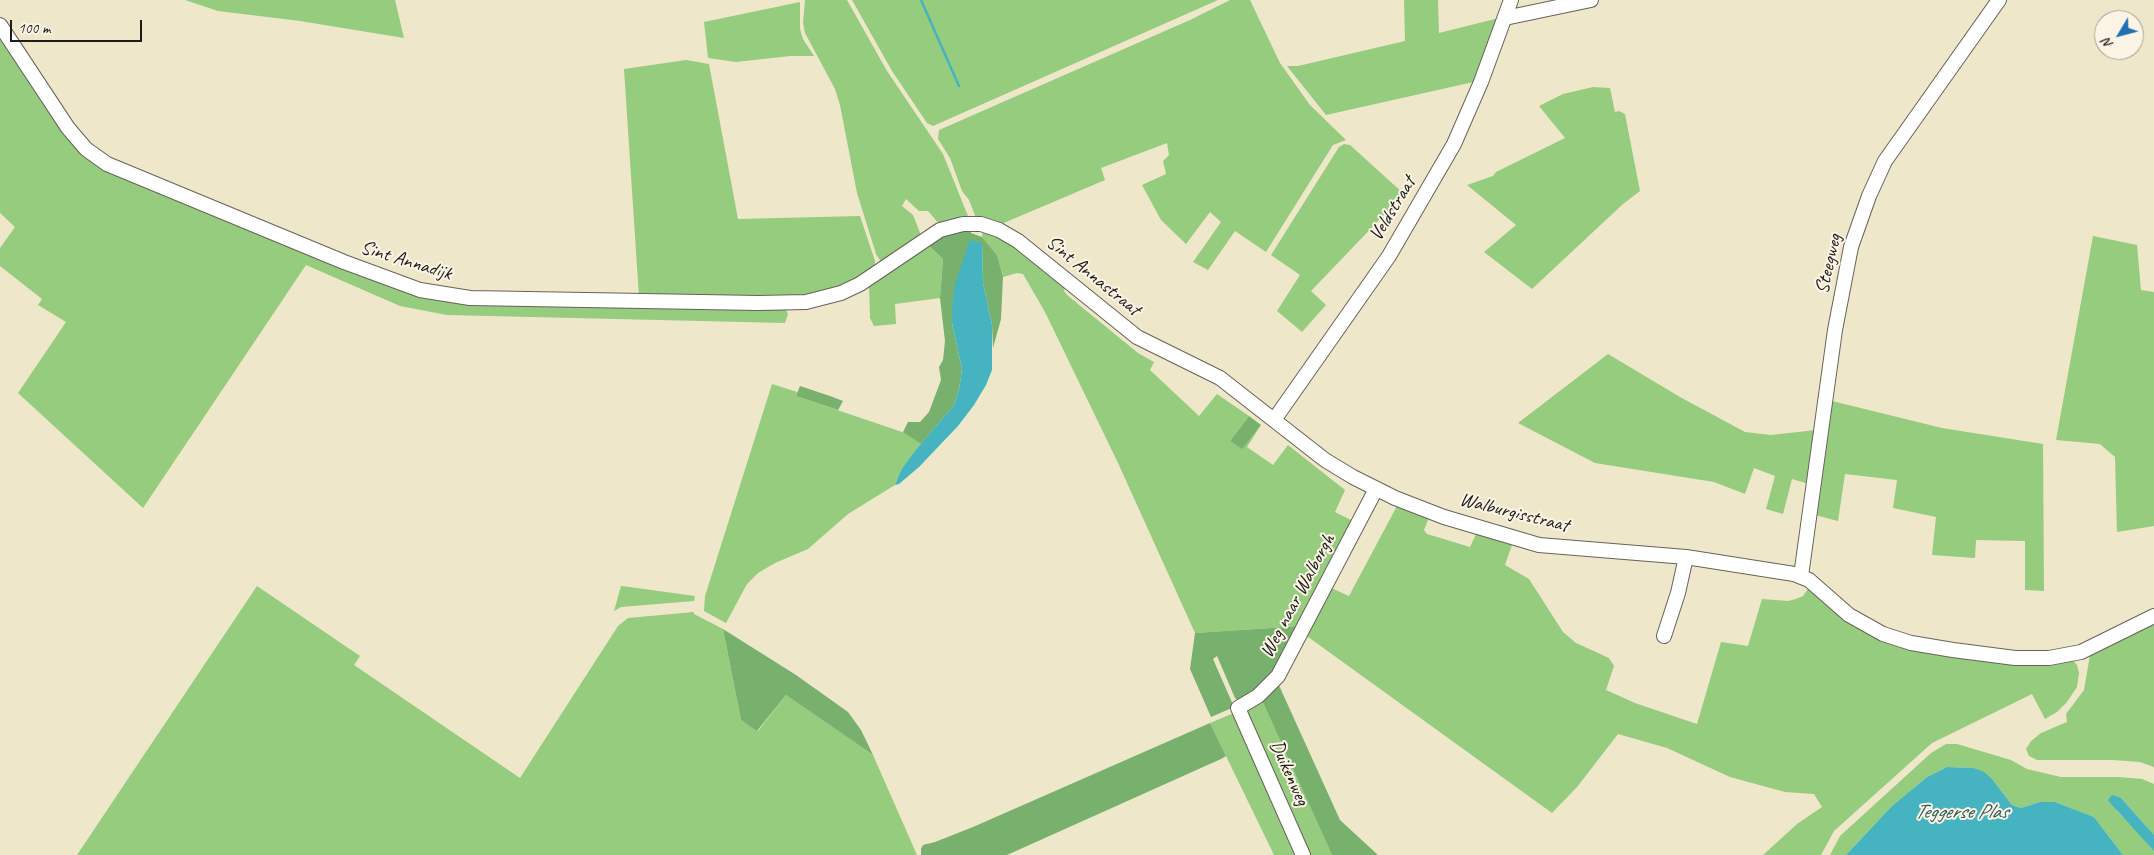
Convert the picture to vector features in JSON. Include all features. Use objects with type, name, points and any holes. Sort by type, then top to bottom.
[{"type":"street","name":"Veldstraat","points":[[1274,420],[1389,256],[1425,196],[1454,144],[1506,18],[1511,0]]},
{"type":"street","points":[[1506,18],[1591,0]]},
{"type":"street","name":"Steegweg","points":[[1800,576],[1835,330],[1851,247],[1869,196],[1885,161],[1999,0]]},
{"type":"street","name":"Sint Annadijk","points":[[0,25],[68,128],[86,149],[107,164],[344,262],[420,290],[470,298],[790,303],[806,302],[841,293],[882,270]]},
{"type":"street","name":"Sint Annastraat","points":[[882,270],[940,230],[954,225],[972,223],[999,230],[1032,252],[1137,337],[1220,378],[1274,420]]},
{"type":"street","name":"Walburgisstraat","points":[[1274,420],[1325,460],[1376,489],[1444,517],[1539,545],[1686,557],[1800,576]]},
{"type":"street","name":"Weg naar Walborgh","points":[[1238,708],[1258,696],[1278,676],[1376,489]]},
{"type":"street","points":[[1664,636],[1678,593],[1686,557]]},
{"type":"street","points":[[1800,576],[1809,580],[1849,615],[1883,634],[1923,646],[2015,658],[2049,658],[2081,652],[2154,616]]},
{"type":"street","name":"Duikenweg","points":[[1238,708],[1303,855]]},
{"type":"green space","points":[[185,0],[395,0],[404,38],[300,21],[218,11]]},
{"type":"green space","points":[[805,0],[847,0],[887,71],[943,154],[968,216],[939,224],[928,211],[919,211],[906,199],[902,206],[913,215],[921,235],[881,262],[876,254],[857,193],[840,105],[835,89],[805,33],[803,23]]},
{"type":"green space","points":[[852,0],[1218,0],[933,126],[927,123],[892,71]]},
{"type":"green space","points":[[1230,0],[1250,0],[1280,63],[1310,105],[1346,140],[1333,145],[1266,252],[1235,231],[1208,270],[1193,262],[1221,222],[1210,212],[1186,244],[1161,220],[1142,185],[1166,174],[1163,161],[1169,155],[1167,143],[1101,168],[1105,180],[999,225],[976,218],[969,200],[962,191],[950,158],[938,139],[939,130],[1190,20]]},
{"type":"green space","points":[[1404,0],[1438,0],[1439,33],[1503,17],[1478,81],[1326,115],[1287,66],[1298,66],[1405,41]]},
{"type":"green space","points":[[800,2],[800,29],[803,39],[814,56],[790,56],[736,62],[708,58],[704,22]]},
{"type":"green space","points":[[0,36],[77,147],[279,240],[406,293],[439,300],[785,308],[788,314],[785,323],[447,315],[400,306],[306,265],[143,508],[18,393],[66,322],[38,305],[42,299],[0,266],[0,248],[15,227],[0,213]]},
{"type":"green space","points":[[686,60],[709,64],[738,219],[860,216],[875,261],[874,271],[818,296],[639,297],[624,69]]},
{"type":"green space","points":[[1593,87],[1610,88],[1615,112],[1619,111],[1625,114],[1640,191],[1623,204],[1532,289],[1484,252],[1516,225],[1467,185],[1493,176],[1496,172],[1565,138],[1539,106],[1563,94]]},
{"type":"green space","points":[[1344,144],[1350,145],[1404,194],[1311,291],[1326,305],[1302,332],[1277,311],[1300,275],[1271,255],[1339,147]]},
{"type":"green space","points":[[971,229],[971,233],[982,237],[997,255],[1003,277],[1001,319],[993,348],[992,325],[983,283],[982,244],[952,323],[962,369],[959,390],[954,405],[921,444],[903,432],[908,422],[920,422],[929,412],[941,380],[939,367],[943,360],[945,341],[940,298],[943,259],[926,243],[932,239]]},
{"type":"green space","points":[[983,231],[1006,240],[1065,284],[1064,291],[1067,295],[1138,353],[1154,362],[1150,370],[1199,416],[1217,394],[1249,416],[1230,441],[1242,448],[1261,425],[1247,447],[1273,465],[1288,445],[1345,490],[1335,512],[1357,523],[1302,626],[1195,633],[1118,463],[1045,312],[1023,274],[1017,273],[1003,277],[997,255],[982,237]]},
{"type":"green space","points":[[2093,236],[2137,245],[2141,290],[2154,292],[2154,526],[2117,532],[2115,457],[2100,444],[2056,440]]},
{"type":"green space","points":[[926,243],[943,259],[940,298],[895,304],[896,324],[874,326],[870,318],[869,284]]},
{"type":"green space","points":[[1608,354],[1680,397],[1745,432],[1771,435],[1816,430],[1809,484],[1792,479],[1783,514],[1766,509],[1775,476],[1754,468],[1745,494],[1714,482],[1595,463],[1518,423]]},
{"type":"green space","points":[[772,384],[797,392],[796,396],[908,434],[921,444],[901,470],[895,485],[848,514],[808,549],[775,563],[758,573],[747,584],[726,623],[704,611],[705,596]]},
{"type":"green space","points":[[800,386],[843,401],[838,410],[796,396]]},
{"type":"green space","points":[[1828,400],[1942,428],[2043,444],[2044,591],[2025,590],[2025,541],[1976,540],[1975,558],[1932,555],[1936,517],[1893,508],[1897,480],[1845,474],[1838,521],[1811,514]]},
{"type":"green space","points":[[1249,416],[1261,425],[1242,449],[1230,441]]},
{"type":"green space","points":[[1397,506],[1429,517],[1424,530],[1427,534],[1470,547],[1477,532],[1513,542],[1505,565],[1529,579],[1563,632],[1576,643],[1609,658],[1614,666],[1606,690],[1635,703],[1697,724],[1721,642],[1748,646],[1762,599],[1788,601],[1796,599],[1803,596],[1810,586],[1885,638],[2072,659],[2077,665],[2079,673],[2077,687],[2067,702],[2057,712],[2045,719],[2032,694],[1932,743],[1834,831],[1821,855],[1763,855],[1797,824],[1822,807],[1814,794],[1785,792],[1730,777],[1667,748],[1618,734],[1577,787],[1552,813],[1304,634],[1329,587],[1349,596]]},
{"type":"green space","points":[[257,586],[360,656],[354,665],[520,778],[618,626],[628,618],[694,612],[694,614],[723,629],[741,720],[758,731],[786,695],[873,755],[917,855],[77,855]]},
{"type":"green space","points":[[621,586],[695,596],[694,601],[621,607],[614,611]]},
{"type":"green space","points":[[2154,620],[2154,767],[2140,762],[2037,760],[2029,756],[2026,749],[2031,741],[2041,733],[2067,722],[2066,714],[2084,690],[2090,655]]},
{"type":"green space","points":[[1302,626],[1265,683],[1240,702],[1235,698],[1217,656],[1213,659],[1234,707],[1211,717],[1190,669],[1195,633]]},
{"type":"green space","points":[[723,629],[796,675],[848,712],[861,730],[873,755],[786,695],[757,731],[741,720]]},
{"type":"green space","points":[[1277,681],[1340,820],[1378,855],[1332,855],[1260,696]]},
{"type":"green space","points":[[1260,696],[1332,855],[1308,855],[1244,710]]},
{"type":"green space","points":[[1234,713],[1301,855],[1274,855],[1210,723]]},
{"type":"green space","points":[[1210,723],[1226,756],[1221,759],[1007,855],[921,855],[923,845],[973,827]]},
{"type":"green space","points":[[1946,744],[1957,744],[2011,760],[2027,769],[2061,777],[2119,777],[2142,779],[2154,784],[2154,835],[2121,798],[2116,810],[2149,844],[2154,851],[2154,855],[2123,855],[2094,817],[2055,802],[2040,802],[2021,808],[2012,805],[1992,779],[1974,768],[1947,767],[1927,777],[1892,806],[1846,855],[1830,855],[1840,836],[1931,753]]},
{"type":"water","points":[[970,240],[982,243],[983,283],[992,325],[992,370],[986,385],[974,405],[958,426],[919,467],[899,484],[895,485],[901,470],[915,451],[954,405],[959,390],[962,369],[952,323],[952,306],[955,284]]},
{"type":"water","name":"Teggerse Plas","points":[[1947,767],[1974,768],[1984,772],[1992,779],[2012,805],[2021,808],[2040,802],[2055,802],[2094,817],[2123,855],[1846,855],[1892,806],[1927,777]]},
{"type":"water","points":[[2112,795],[2121,798],[2154,835],[2154,851],[2108,800]]},
{"type":"waterway","points":[[921,0],[959,86]]}]
